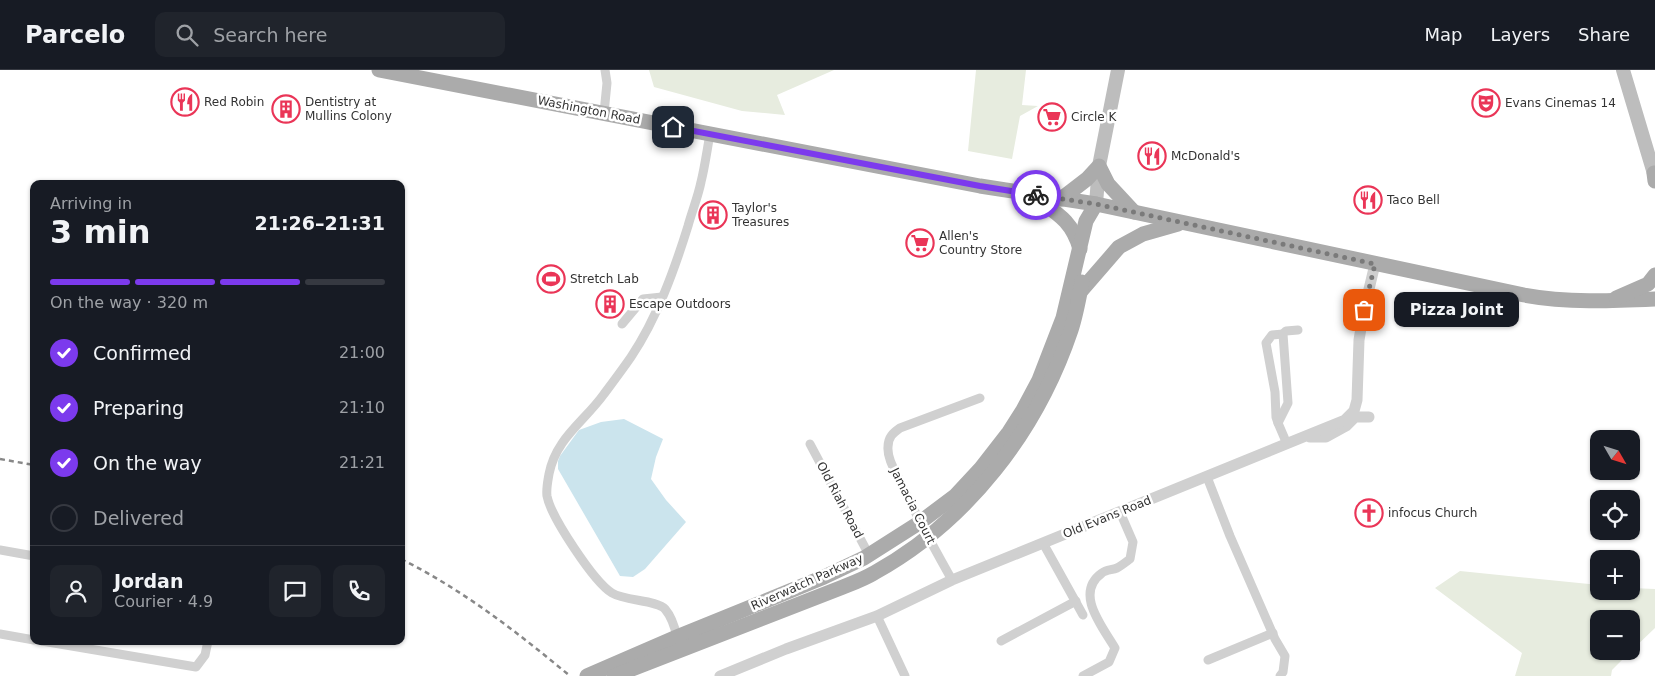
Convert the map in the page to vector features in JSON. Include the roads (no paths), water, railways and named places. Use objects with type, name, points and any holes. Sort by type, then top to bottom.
[{"type":"main road","name":"Washington Road","points":[[378,70],[980,186],[1096,204],[1455,282],[1552,300],[1608,301],[1655,299]]},
{"type":"main road","points":[[1096,204],[1100,166],[1118,70]]},
{"type":"main road","points":[[1623,70],[1655,177]]},
{"type":"main road","points":[[1630,92],[1632,70]]},
{"type":"main road","points":[[1061,199],[1087,179],[1100,166]]},
{"type":"main road","points":[[1100,166],[1108,184],[1134,212]]},
{"type":"main road","points":[[1030,194],[1068,224],[1074,232],[1080,248]]},
{"type":"main road","name":"Riverwatch Parkway","points":[[614,676],[629,664],[678,636],[817,580],[869,555],[938,510],[968,484],[1009,432],[1024,410],[1039,380],[1063,318],[1086,221],[1096,204]]},
{"type":"main road","name":"Riverwatch Parkway","points":[[586,676],[629,664],[843,587],[873,574],[928,537],[953,516],[984,484],[1018,441],[1057,366],[1072,330],[1096,223],[1096,204]]},
{"type":"main road","points":[[1080,292],[1119,247],[1143,234],[1170,225],[1185,223]]},
{"type":"main road","points":[[1608,301],[1648,284],[1655,275]]},
{"type":"street","points":[[604,113],[605,70]]},
{"type":"street","points":[[678,636],[665,609],[659,605],[620,597],[600,584],[572,545],[558,520],[547,497],[548,480],[551,463],[558,448],[580,420],[604,395],[631,356],[654,315],[677,261],[701,183],[710,134]]},
{"type":"street","name":"Old Evans Road","points":[[720,676],[786,649],[877,616],[952,580],[1345,420],[1354,411],[1357,400],[1359,340],[1375,264]]},
{"type":"street","points":[[622,324],[644,299],[662,297]]},
{"type":"street","points":[[1287,444],[1276,416],[1276,392],[1266,343],[1272,335],[1298,330]]},
{"type":"street","points":[[1278,422],[1288,403],[1282,334]]},
{"type":"street","name":"Jamacia Court","points":[[952,580],[919,523],[890,460],[888,452],[889,439],[894,433],[908,424],[980,398]]},
{"type":"street","points":[[1306,437],[1326,437],[1346,426],[1355,417],[1369,417]]},
{"type":"street","name":"Old Riah Road","points":[[810,444],[869,555]]},
{"type":"street","points":[[1207,477],[1230,536],[1285,656],[1283,672],[1280,676]]},
{"type":"street","points":[[1084,676],[1097,673],[1109,662],[1114,648],[1091,606],[1090,595],[1094,581],[1103,572],[1118,568],[1130,559],[1133,542],[1120,512]]},
{"type":"street","points":[[1043,543],[1083,615]]},
{"type":"street","points":[[0,550],[30,555]]},
{"type":"street","points":[[1001,641],[1076,601]]},
{"type":"street","points":[[877,616],[905,676]]},
{"type":"street","points":[[1208,660],[1273,633]]},
{"type":"street","points":[[0,634],[30,639]]},
{"type":"street","points":[[66,645],[196,667],[205,656],[207,645]]},
{"type":"water","points":[[624,419],[663,439],[656,457],[651,479],[666,500],[686,522],[645,569],[633,577],[620,576],[558,469],[560,456],[579,430],[601,422]]},
{"type":"railway","points":[[0,459],[30,464]]},
{"type":"railway","points":[[405,561],[468,598],[570,676]]},
{"type":"place","name":"Red Robin","points":[[185,102]]},
{"type":"place","name":"Evans Cinemas 14","points":[[1486,103]]},
{"type":"place","name":"Dentistry at Mullins Colony","points":[[286,109]]},
{"type":"place","name":"Circle K","points":[[1052,117]]},
{"type":"place","name":"McDonald's","points":[[1152,156]]},
{"type":"place","name":"Taco Bell","points":[[1368,200]]},
{"type":"place","name":"Taylor's Treasures","points":[[713,215]]},
{"type":"place","name":"Allen's Country Store","points":[[920,243]]},
{"type":"place","name":"Stretch Lab","points":[[551,279]]},
{"type":"place","name":"Escape Outdoors","points":[[610,304]]},
{"type":"place","name":"Pizza Joint","points":[[1364,310]]},
{"type":"place","name":"infocus Church","points":[[1369,513]]}]
